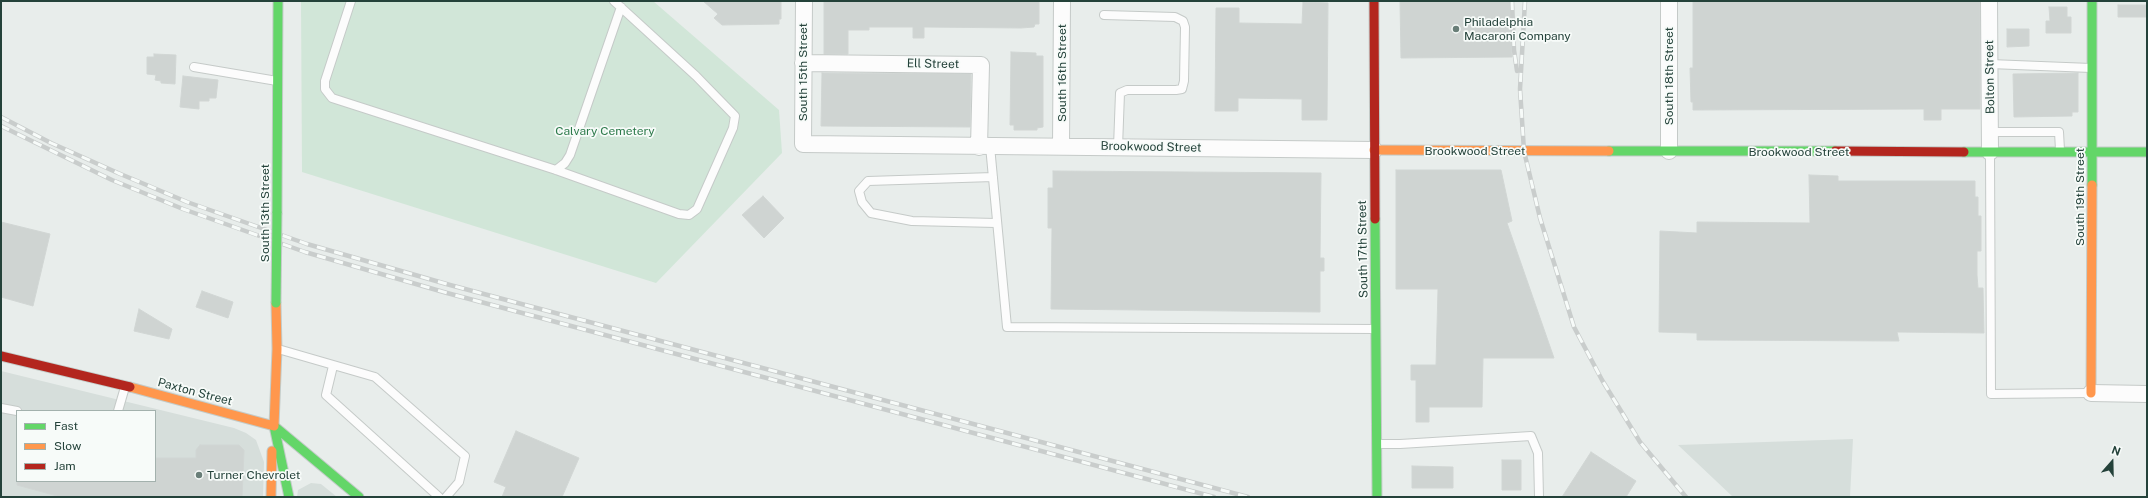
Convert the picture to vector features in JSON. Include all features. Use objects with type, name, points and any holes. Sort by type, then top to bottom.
[{"type":"main road","name":"South 13th Street","points":[[271,497],[270,472],[274,426],[277,349],[278,1]]},
{"type":"main road","name":"South 17th Street","points":[[1374,1],[1377,497]]},
{"type":"main road","name":"South 19th Street","points":[[2091,393],[2092,1]]},
{"type":"main road","name":"Brookwood Street","points":[[1374,150],[2147,152]]},
{"type":"main road","name":"Paxton Street","points":[[1,356],[125,386],[274,426],[359,497]]},
{"type":"main road","name":"South 13th Street","points":[[274,426],[289,497]]},
{"type":"street","name":"South 15th Street","points":[[803,144],[804,1]]},
{"type":"street","name":"South 16th Street","points":[[1061,146],[1062,1]]},
{"type":"street","name":"South 18th Street","points":[[1668,1],[1669,151]]},
{"type":"street","name":"Bolton Street","points":[[1989,1],[1990,152]]},
{"type":"street","name":"Ell Street","points":[[803,63],[980,65],[985,146]]},
{"type":"street","name":"Brookwood Street","points":[[803,144],[1374,150]]},
{"type":"street","points":[[2091,393],[2147,394]]},
{"type":"lane","points":[[351,1],[325,81],[325,89],[329,96],[340,101],[556,170],[679,214],[689,215],[697,209],[733,128],[735,118],[732,111],[614,1]]},
{"type":"lane","points":[[556,170],[565,163],[570,155],[621,7]]},
{"type":"lane","points":[[1104,16],[1175,17],[1183,21],[1185,28],[1184,81],[1182,89],[1126,90],[1120,92],[1118,147]]},
{"type":"lane","points":[[1990,64],[2092,68]]},
{"type":"lane","points":[[194,67],[278,81]]},
{"type":"lane","points":[[1990,132],[2059,132],[2060,152]]},
{"type":"lane","points":[[985,146],[993,177],[996,223],[1007,327],[1375,329]]},
{"type":"lane","points":[[1990,152],[1991,394],[2091,393]]},
{"type":"lane","points":[[993,177],[868,181],[859,191],[862,202],[871,213],[912,221],[996,223]]},
{"type":"lane","points":[[277,349],[375,377],[465,456],[459,482],[446,497]]},
{"type":"lane","points":[[333,366],[326,394],[439,497]]},
{"type":"lane","points":[[118,410],[125,386]]},
{"type":"lane","points":[[1,408],[16,411]]},
{"type":"lane","points":[[1377,444],[1531,436],[1538,453],[1539,497]]},
{"type":"shaded area","points":[[1,371],[234,428],[246,433],[256,440],[264,462],[263,497],[1,497]]},
{"type":"shaded area","points":[[1853,439],[1850,497],[1733,497],[1678,445]]},
{"type":"shaded area","points":[[311,483],[321,484],[337,497],[297,497],[298,490]]},
{"type":"green space","name":"Calvary Cemetery","points":[[301,1],[653,1],[779,110],[782,153],[656,283],[302,172]]},
{"type":"building","points":[[703,1],[781,1],[781,19],[779,19],[779,24],[722,25],[714,18],[718,14]]},
{"type":"building","points":[[824,1],[1037,1],[1039,2],[1039,24],[1035,24],[1034,27],[1021,28],[924,27],[924,38],[913,38],[913,27],[869,27],[869,30],[848,30],[848,54],[824,54]]},
{"type":"building","name":"Philadelphia Macaroni Company","points":[[1400,1],[1511,1],[1512,57],[1401,58]]},
{"type":"building","points":[[1693,1],[1980,1],[1980,109],[1941,109],[1941,120],[1924,120],[1924,109],[1693,110],[1693,102],[1691,102],[1690,68],[1693,68]]},
{"type":"building","points":[[1303,2],[1328,3],[1327,120],[1302,120],[1302,99],[1238,98],[1238,111],[1215,111],[1216,8],[1239,8],[1239,23],[1302,24]]},
{"type":"building","points":[[2118,5],[2147,5],[2147,17],[2118,17]]},
{"type":"building","points":[[2049,7],[2067,7],[2067,17],[2071,17],[2071,33],[2046,33],[2046,21],[2050,21]]},
{"type":"building","points":[[2007,29],[2029,29],[2029,46],[2007,47]]},
{"type":"building","points":[[1011,52],[1036,53],[1036,56],[1043,56],[1043,127],[1037,128],[1037,130],[1014,130],[1014,125],[1010,125]]},
{"type":"building","points":[[154,54],[176,55],[175,84],[161,83],[161,81],[155,80],[156,75],[147,74],[147,57],[154,57]]},
{"type":"building","points":[[822,73],[971,74],[970,127],[821,126]]},
{"type":"building","points":[[2078,73],[2078,112],[2072,112],[2072,116],[2014,117],[2013,74]]},
{"type":"building","points":[[183,76],[218,80],[216,98],[209,98],[209,101],[199,101],[199,109],[180,107]]},
{"type":"building","points":[[1396,170],[1501,170],[1512,221],[1507,223],[1554,358],[1483,358],[1482,407],[1429,407],[1429,422],[1416,422],[1416,380],[1411,380],[1411,365],[1436,365],[1438,289],[1396,289]]},
{"type":"building","points":[[1053,171],[1321,173],[1320,258],[1324,258],[1324,271],[1320,271],[1320,312],[1051,309],[1052,228],[1048,228],[1048,188],[1053,188]]},
{"type":"building","points":[[1809,175],[1838,176],[1838,181],[1975,181],[1975,197],[1978,197],[1978,216],[1981,216],[1981,251],[1977,251],[1977,275],[1978,288],[1983,288],[1984,333],[1897,332],[1899,341],[1697,340],[1697,333],[1659,332],[1660,231],[1697,233],[1697,222],[1810,223]]},
{"type":"building","points":[[763,196],[784,218],[764,238],[742,215]]},
{"type":"building","points":[[1,222],[50,234],[33,306],[1,297]]},
{"type":"building","points":[[202,291],[233,302],[228,318],[196,307]]},
{"type":"building","points":[[139,309],[172,329],[169,339],[134,331]]},
{"type":"building","points":[[516,431],[579,458],[562,497],[502,497],[506,487],[494,482]]},
{"type":"building","name":"Turner Chevrolet","points":[[200,445],[239,445],[244,450],[242,497],[61,497],[17,485],[17,482],[156,482],[156,458],[196,458],[196,450]]},
{"type":"building","points":[[1591,452],[1636,481],[1626,497],[1562,497]]},
{"type":"building","points":[[1502,460],[1521,460],[1521,490],[1502,490]]},
{"type":"building","points":[[1412,466],[1453,467],[1453,488],[1412,488]]},
{"type":"railway","points":[[1512,1],[1514,50],[1517,71]]},
{"type":"railway","points":[[1525,1],[1520,89],[1524,151],[1540,218],[1574,327],[1602,380],[1640,442],[1686,497]]},
{"type":"railway","points":[[1,117],[51,143],[187,202],[307,244],[450,285],[1248,497]]},
{"type":"railway","points":[[1,126],[112,180],[183,209],[305,252],[447,293],[1214,497]]},
{"type":"traffic: fast","points":[[277,213],[278,1]]},
{"type":"traffic: fast","points":[[2092,1],[2092,185]]},
{"type":"traffic: fast","points":[[1609,151],[1835,151]]},
{"type":"traffic: fast","points":[[1964,152],[2147,152]]},
{"type":"traffic: fast","points":[[276,303],[277,213]]},
{"type":"traffic: fast","points":[[1375,219],[1377,497]]},
{"type":"traffic: fast","points":[[274,426],[359,497]]},
{"type":"traffic: fast","points":[[274,426],[289,497]]},
{"type":"traffic: slow","points":[[1374,150],[1609,151]]},
{"type":"traffic: slow","points":[[2091,393],[2092,185]]},
{"type":"traffic: slow","points":[[274,426],[277,349],[276,303]]},
{"type":"traffic: slow","points":[[130,387],[274,426]]},
{"type":"traffic: slow","points":[[271,497],[272,451]]},
{"type":"traffic: jam","points":[[1374,1],[1375,219]]},
{"type":"traffic: jam","points":[[1835,151],[1964,152]]},
{"type":"traffic: jam","points":[[1,356],[130,387]]},
{"type":"place","name":"Philadelphia Macaroni Company","points":[[1456,29]]},
{"type":"place","name":"Turner Chevrolet","points":[[199,475]]}]
